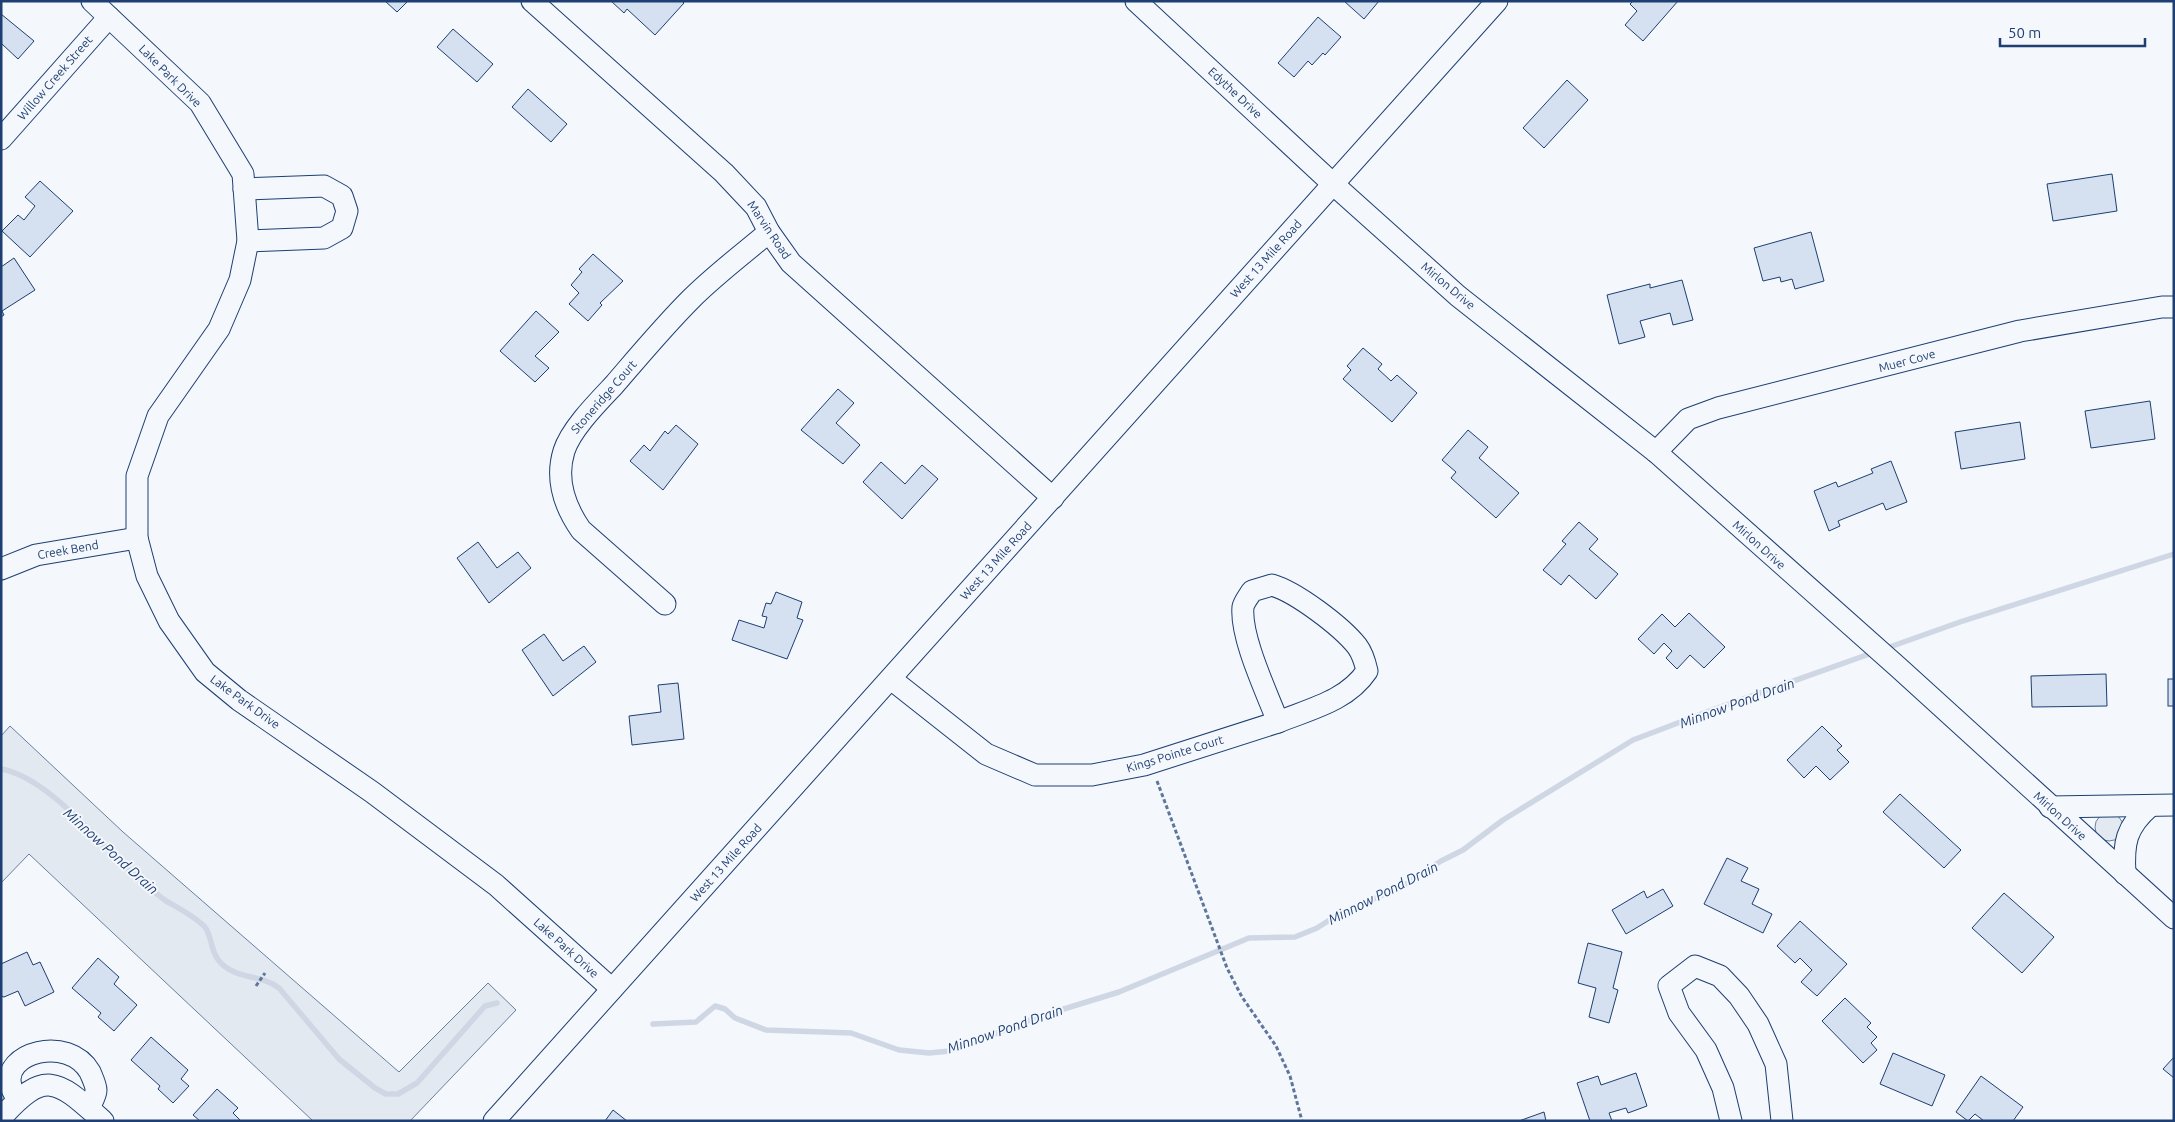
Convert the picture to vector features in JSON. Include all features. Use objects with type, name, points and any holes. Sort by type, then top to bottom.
[{"type":"street","name":"Lake Park Drive","points":[[92,1],[200,103],[243,174],[248,241],[240,280],[219,328],[158,416],[137,476],[137,538],[147,576],[169,621],[205,672],[239,700],[372,792],[496,885],[612,989]]},
{"type":"street","name":"Marvin Road","points":[[532,1],[724,174],[756,207],[769,232],[791,263],[1053,498]]},
{"type":"street","name":"Edythe Drive","points":[[1136,1],[1333,184]]},
{"type":"street","name":"West 13 Mile Road","points":[[494,1121],[1497,1]]},
{"type":"street","name":"Willow Creek Street","points":[[1,139],[109,16]]},
{"type":"street","name":"Mirlon Drive","points":[[1333,184],[1458,296],[1656,452],[1899,668],[2174,918]]},
{"type":"street","points":[[244,190],[324,186],[342,196],[347,211],[342,228],[324,238],[248,241]]},
{"type":"street","name":"Stoneridge Court","points":[[665,604],[594,543],[571,516],[561,482],[560,471],[564,451],[568,440],[597,404],[691,299],[769,232]]},
{"type":"street","name":"Muer Cove","points":[[1656,452],[1688,419],[1718,408],[2020,331],[2162,307],[2174,307]]},
{"type":"street","name":"Creek Bend","points":[[1,569],[36,555],[137,538]]},
{"type":"street","name":"Kings Pointe Court","points":[[891,679],[986,754],[1035,775],[1092,775],[1150,763],[1278,722],[1348,693],[1359,684],[1367,671],[1364,657],[1356,646],[1286,589],[1272,585],[1252,590],[1243,605],[1243,623],[1260,677],[1278,722]]},
{"type":"street","points":[[2050,807],[2174,805]]},
{"type":"street","points":[[2125,874],[2123,854],[2127,837],[2140,815],[2150,806]]},
{"type":"street","points":[[1731,1121],[1724,1088],[1706,1050],[1679,1013],[1669,986],[1695,966],[1720,976],[1739,996],[1758,1024],[1776,1064],[1782,1121]]},
{"type":"street","points":[[18,1100],[10,1085],[12,1073],[19,1063],[33,1052],[55,1051],[75,1055],[85,1064],[96,1091],[96,1115]]},
{"type":"street","points":[[1,1118],[28,1090],[37,1087],[55,1086],[77,1098],[96,1115]]},
{"type":"path","points":[[1150,763],[1227,968],[1242,997],[1276,1046],[1290,1076],[1302,1121]]},
{"type":"path","points":[[256,986],[264,973]]},
{"type":"shaded area","points":[[10,726],[123,832],[399,1072],[488,983],[516,1010],[410,1121],[313,1121],[29,854],[1,883],[1,736]]},
{"type":"shaded area","points":[[2109,813],[2119,817],[2123,827],[2119,837],[2109,841],[2099,837],[2095,827],[2099,817]]},
{"type":"building","points":[[385,1],[408,1],[397,12]]},
{"type":"building","points":[[611,1],[682,1],[684,3],[655,35],[627,9],[624,13]]},
{"type":"building","points":[[1344,1],[1379,1],[1364,19]]},
{"type":"building","points":[[1633,1],[1678,1],[1643,41],[1625,25],[1637,11],[1630,4]]},
{"type":"building","points":[[1,14],[34,41],[18,59],[2,44],[1,46]]},
{"type":"building","points":[[1318,17],[1341,37],[1325,55],[1323,53],[1312,65],[1308,61],[1294,77],[1278,63]]},
{"type":"building","points":[[453,29],[493,64],[477,82],[437,47]]},
{"type":"building","points":[[1567,80],[1588,100],[1544,148],[1523,128]]},
{"type":"building","points":[[528,89],[567,124],[551,142],[512,107]]},
{"type":"building","points":[[2112,174],[2117,211],[2053,221],[2047,184]]},
{"type":"building","points":[[40,181],[73,211],[30,257],[2,231],[18,215],[24,220],[35,206],[25,197]]},
{"type":"building","points":[[1811,232],[1824,281],[1795,289],[1792,279],[1781,282],[1780,277],[1763,281],[1754,248]]},
{"type":"building","points":[[593,254],[623,281],[600,303],[602,305],[588,321],[569,304],[579,293],[571,285],[582,272],[579,269]]},
{"type":"building","points":[[14,258],[35,290],[2,311],[4,315],[1,317],[1,267]]},
{"type":"building","points":[[1682,280],[1693,320],[1673,325],[1670,313],[1640,321],[1645,337],[1619,344],[1607,295],[1650,284],[1650,288]]},
{"type":"building","points":[[536,311],[559,332],[535,356],[549,368],[535,382],[500,351]]},
{"type":"building","points":[[1363,348],[1382,364],[1378,369],[1391,381],[1397,375],[1417,393],[1392,422],[1343,379],[1351,370],[1347,366]]},
{"type":"building","points":[[838,389],[854,403],[836,423],[860,445],[843,464],[801,430]]},
{"type":"building","points":[[2150,401],[2155,439],[2091,448],[2085,411]]},
{"type":"building","points":[[2020,422],[2025,459],[1961,469],[1955,432]]},
{"type":"building","points":[[676,425],[698,444],[663,490],[630,461],[644,445],[650,451],[665,431],[668,434]]},
{"type":"building","points":[[1468,430],[1488,447],[1479,458],[1519,493],[1496,518],[1451,478],[1456,472],[1442,460]]},
{"type":"building","points":[[1891,461],[1907,502],[1886,510],[1883,503],[1838,521],[1840,526],[1829,531],[1814,491],[1836,482],[1838,487],[1873,473],[1871,469]]},
{"type":"building","points":[[881,462],[905,484],[922,465],[938,479],[902,519],[863,482]]},
{"type":"building","points":[[1579,522],[1598,539],[1589,549],[1618,574],[1596,599],[1569,575],[1561,585],[1543,570],[1566,544],[1562,541]]},
{"type":"building","points":[[478,542],[497,568],[518,552],[531,568],[489,603],[457,558]]},
{"type":"building","points":[[776,592],[802,602],[797,618],[803,620],[787,659],[732,640],[739,620],[764,628],[767,617],[762,616],[766,603],[771,604]]},
{"type":"building","points":[[1689,613],[1725,647],[1704,668],[1690,655],[1677,669],[1666,658],[1672,651],[1664,643],[1654,654],[1638,639],[1662,614],[1675,627]]},
{"type":"building","points":[[544,634],[563,661],[584,646],[596,662],[553,696],[522,650]]},
{"type":"building","points":[[2106,674],[2107,706],[2032,707],[2031,676]]},
{"type":"building","points":[[2168,679],[2174,679],[2174,706],[2168,706]]},
{"type":"building","points":[[678,683],[684,739],[632,745],[629,716],[661,712],[658,685]]},
{"type":"building","points":[[1822,726],[1842,746],[1837,750],[1849,762],[1830,780],[1816,766],[1804,778],[1787,760]]},
{"type":"building","points":[[1900,794],[1961,850],[1944,868],[1883,812]]},
{"type":"building","points":[[1727,858],[1748,868],[1741,881],[1759,889],[1752,904],[1772,914],[1763,933],[1704,904]]},
{"type":"building","points":[[1663,889],[1673,906],[1626,934],[1612,910],[1644,891],[1647,898]]},
{"type":"building","points":[[2004,893],[2054,937],[2022,973],[1972,928]]},
{"type":"building","points":[[1800,921],[1847,964],[1817,996],[1801,982],[1812,970],[1800,958],[1795,963],[1777,946]]},
{"type":"building","points":[[1588,943],[1622,952],[1613,988],[1618,990],[1609,1023],[1589,1017],[1596,988],[1578,983]]},
{"type":"building","points":[[27,952],[33,965],[40,962],[54,992],[25,1006],[18,991],[4,997],[1,996],[1,964]]},
{"type":"building","points":[[98,958],[119,977],[114,984],[137,1005],[114,1031],[98,1017],[101,1013],[72,988]]},
{"type":"building","points":[[1845,998],[1871,1023],[1867,1027],[1877,1037],[1871,1043],[1877,1050],[1863,1063],[1822,1021]]},
{"type":"building","points":[[151,1037],[188,1070],[181,1079],[189,1086],[173,1103],[158,1089],[160,1086],[131,1060]]},
{"type":"building","points":[[1893,1053],[1945,1075],[1932,1106],[1880,1084]]},
{"type":"building","points":[[2174,1057],[2174,1078],[2163,1069]]},
{"type":"building","points":[[1636,1073],[1647,1106],[1628,1113],[1626,1108],[1609,1113],[1612,1121],[1590,1121],[1577,1083],[1598,1076],[1601,1085]]},
{"type":"building","points":[[1981,1076],[2023,1107],[2013,1121],[1984,1121],[1975,1114],[1968,1121],[1956,1112]]},
{"type":"building","points":[[217,1089],[238,1108],[233,1113],[241,1121],[200,1121],[193,1115]]},
{"type":"building","points":[[613,1110],[627,1121],[605,1121]]},
{"type":"building","points":[[1544,1112],[1546,1121],[1519,1121]]},
{"type":"waterway","name":"Minnow Pond Drain","points":[[1884,649],[1960,622],[2174,554]]},
{"type":"waterway","name":"Minnow Pond Drain","points":[[653,1024],[696,1022],[715,1006],[725,1009],[735,1018],[766,1030],[851,1033],[899,1050],[929,1053],[950,1051],[1038,1017],[1119,992],[1249,938],[1295,937],[1317,928],[1339,914],[1403,886],[1441,861],[1463,850],[1503,820],[1633,740],[1875,652]]},
{"type":"waterway","name":"Minnow Pond Drain","points":[[1,769],[37,784],[55,798],[134,875],[166,901],[204,926],[209,934],[213,950],[224,966],[237,973],[265,981],[279,988],[339,1059],[375,1088],[386,1094],[398,1094],[417,1083],[485,1006],[497,1003]]}]
